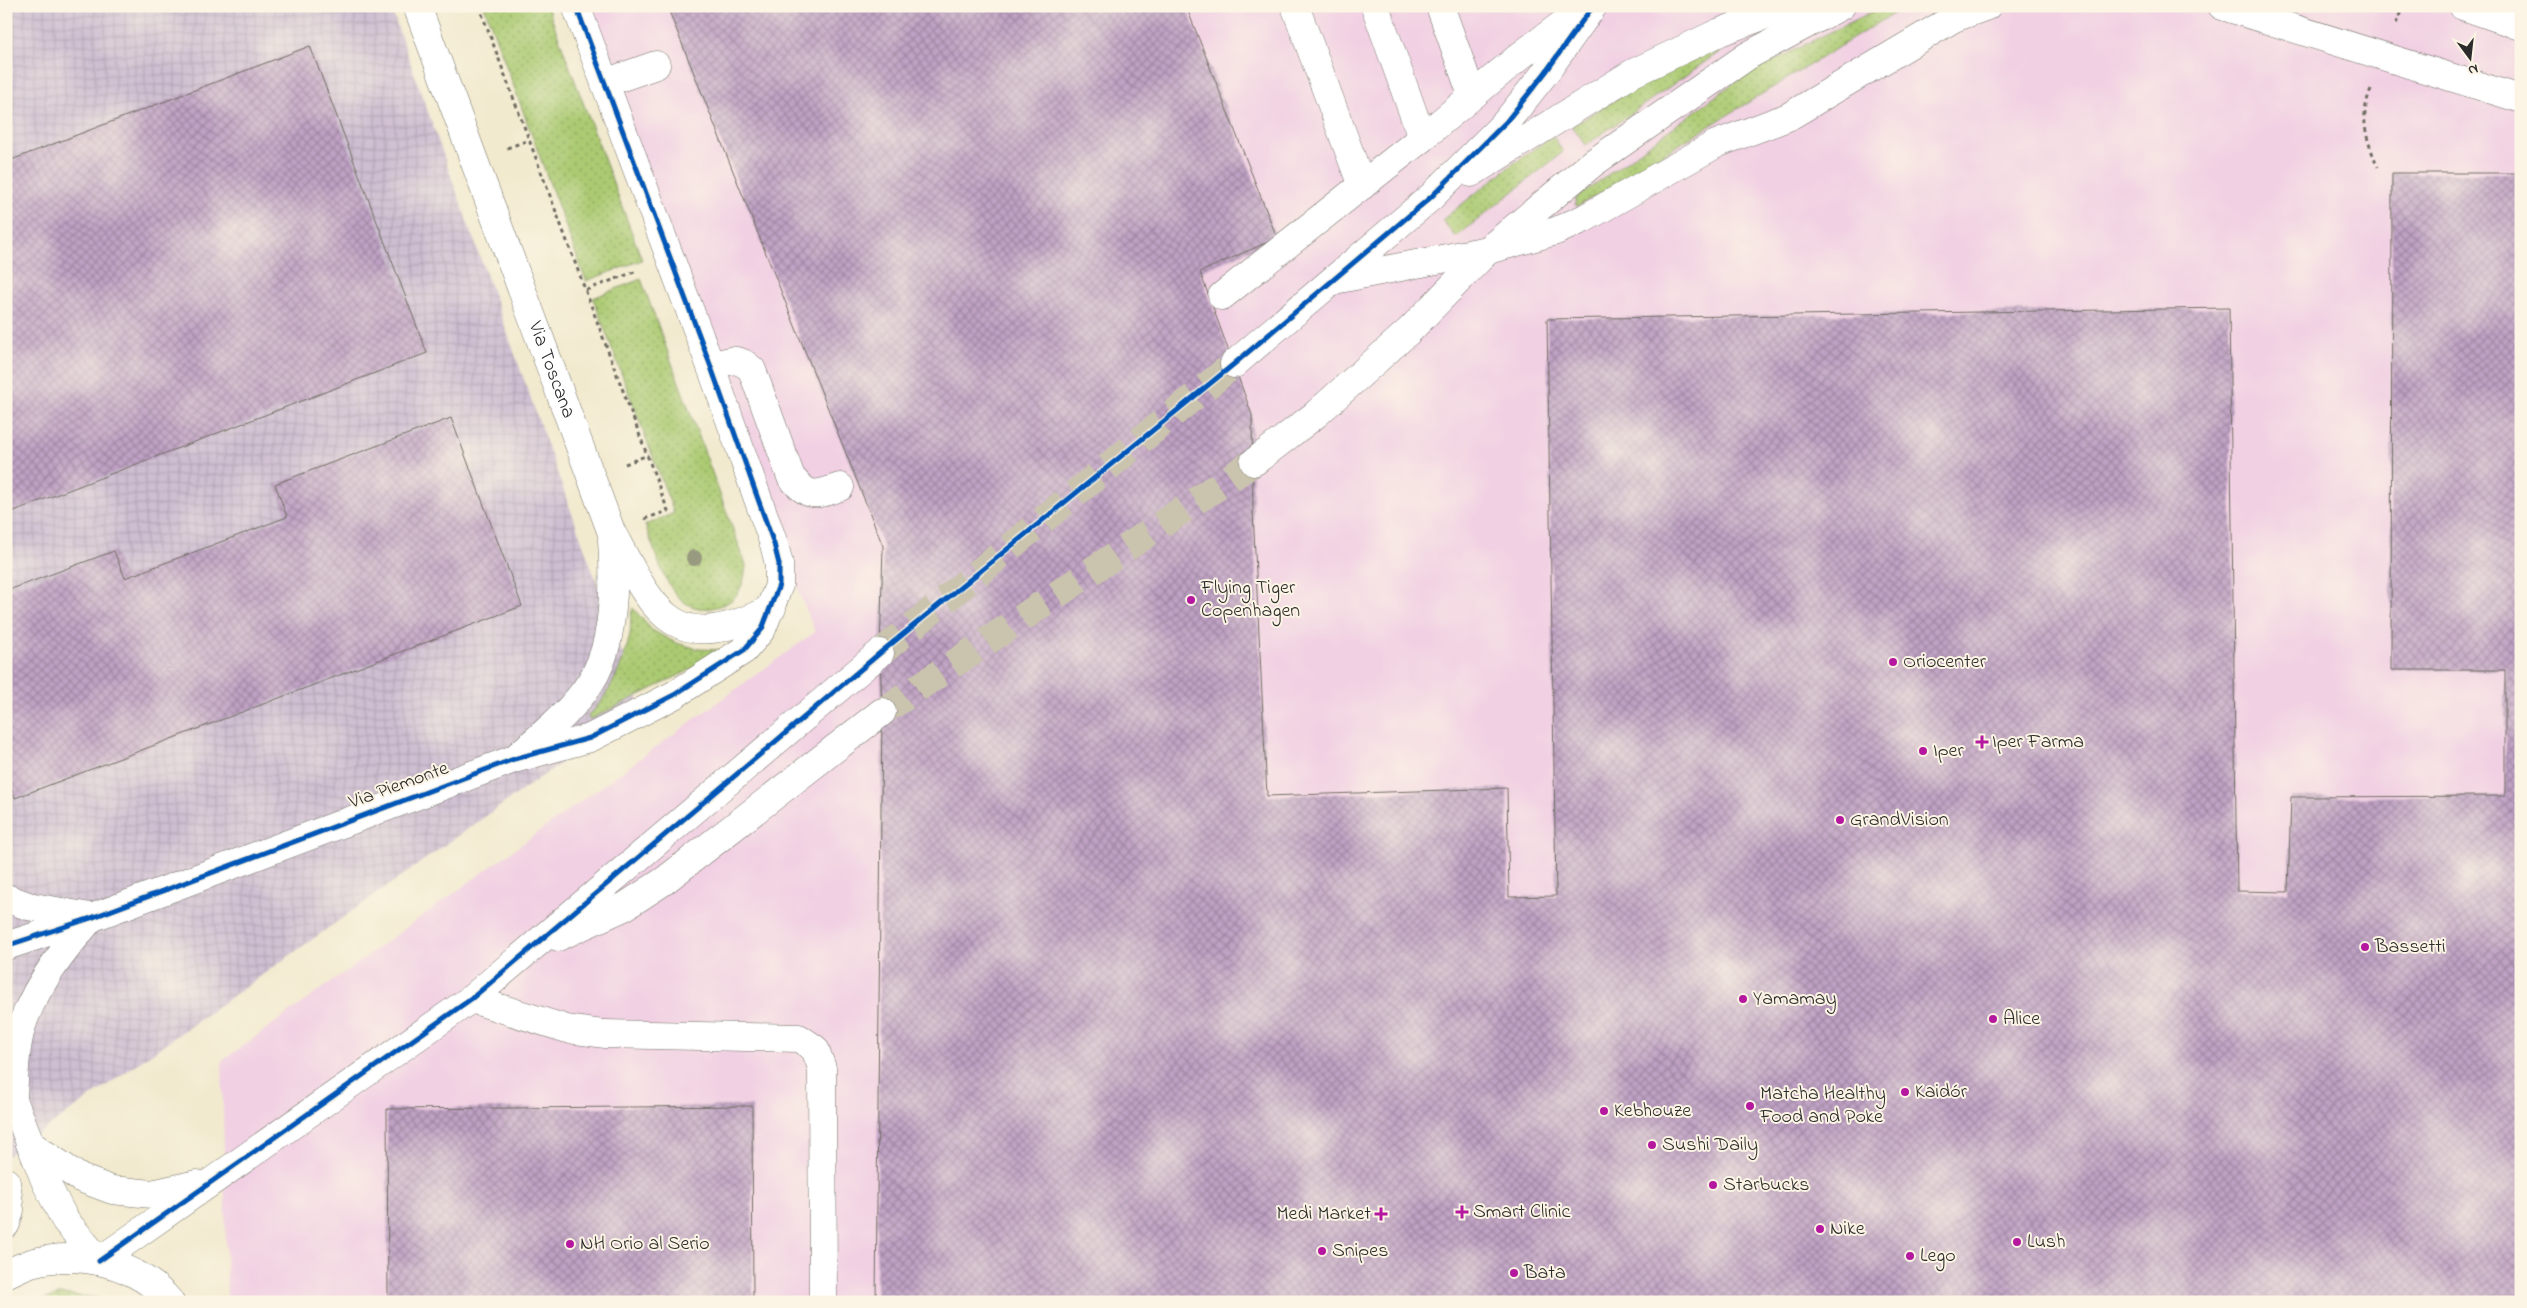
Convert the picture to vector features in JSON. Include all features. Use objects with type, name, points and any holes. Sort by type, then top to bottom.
[{"type":"street","name":"Via Toscana","points":[[417,6],[611,531],[646,596],[660,613],[677,625],[694,629],[730,625],[753,618],[772,608]]},
{"type":"street","name":"Via Piemonte","points":[[6,946],[91,918],[514,759],[590,738],[674,695],[744,650],[762,629],[772,608],[779,585],[779,564],[774,544],[711,367],[576,6]]},
{"type":"street","points":[[1295,6],[1362,186]]},
{"type":"street","points":[[1375,6],[1422,138]]},
{"type":"street","points":[[1440,6],[1472,95]]},
{"type":"street","points":[[1222,296],[1422,138],[1520,56],[1587,6]]},
{"type":"street","points":[[1234,364],[1431,197],[1506,122],[1546,73],[1593,6]]},
{"type":"street","points":[[1431,197],[1633,73],[1720,32],[1790,6]]},
{"type":"street","points":[[1254,462],[1315,415],[1409,331],[1488,250],[1593,163],[1741,61],[1841,6]]},
{"type":"street","points":[[1334,280],[1488,250],[1556,231],[1585,218],[1716,144],[1788,117],[1954,18],[1987,6]]},
{"type":"street","points":[[2222,6],[2521,99]]},
{"type":"street","points":[[2463,6],[2521,26]]},
{"type":"street","points":[[605,83],[656,65]]},
{"type":"street","points":[[711,367],[732,360],[743,361],[752,370],[790,477],[802,490],[818,495],[840,487]]},
{"type":"street","name":"Via Piemonte","points":[[514,759],[562,718],[591,682],[601,658],[611,613],[614,570],[611,531]]},
{"type":"street","points":[[99,1261],[471,999],[880,654]]},
{"type":"street","points":[[529,950],[624,907],[664,881],[882,712]]},
{"type":"street","points":[[6,898],[28,906],[91,918],[58,958],[25,1018],[9,1089],[46,1183],[64,1220],[99,1261]]},
{"type":"street","points":[[471,999],[567,1029],[604,1034],[798,1038],[815,1049],[822,1068],[823,1302]]},
{"type":"street","points":[[30,1144],[80,1178],[112,1190],[152,1194],[211,1181]]},
{"type":"street","points":[[6,1182],[10,1210],[6,1224]]},
{"type":"street","points":[[6,1274],[31,1263],[65,1258],[99,1261],[123,1268],[146,1280],[170,1302]]},
{"type":"path","points":[[479,6],[668,511],[638,521]]},
{"type":"path","points":[[586,290],[670,258]]},
{"type":"shaded area","points":[[6,6],[390,6],[641,706],[6,1157]]},
{"type":"shaded area","name":"Oriocenter","points":[[565,6],[2521,6],[2521,1302],[227,1302],[222,1061],[815,632]]},
{"type":"green space","points":[[484,6],[547,6],[642,260],[586,281]]},
{"type":"green space","points":[[1884,6],[1906,6],[1577,207],[1575,205],[1576,198],[1739,79]]},
{"type":"green space","points":[[1733,40],[1735,41],[1586,145],[1572,126],[1632,90]]},
{"type":"green space","points":[[1553,136],[1563,152],[1456,237],[1442,220],[1510,166]]},
{"type":"green space","points":[[641,279],[746,565],[741,588],[725,604],[707,608],[692,606],[680,598],[670,587],[645,525],[674,513],[593,298]]},
{"type":"green space","points":[[633,608],[652,630],[676,643],[699,649],[723,650],[722,654],[589,719],[588,716],[608,691],[623,659],[630,635]]},
{"type":"green space","points":[[63,1294],[98,1298],[107,1302],[33,1302]]},
{"type":"building","name":"Oriocenter","points":[[667,6],[1186,6],[1277,238],[1200,272],[1252,415],[1253,512],[1267,796],[1507,788],[1509,897],[1556,896],[1547,319],[2229,308],[2237,891],[2288,892],[2291,797],[2505,796],[2505,670],[2391,670],[2392,173],[2521,173],[2521,1302],[876,1302],[882,712],[880,653],[883,546]]},
{"type":"building","points":[[310,46],[427,353],[6,514],[6,162]]},
{"type":"building","points":[[451,418],[522,606],[15,798],[6,776],[6,591],[114,551],[125,578],[287,517],[275,484]]},
{"type":"building","points":[[752,1106],[753,1302],[388,1302],[387,1109]]},
{"type":"tunnel","points":[[880,653],[1234,364]]},
{"type":"tunnel","points":[[882,712],[1254,462]]},
{"type":"cycle path","points":[[6,946],[91,918],[514,759],[590,738],[674,695],[744,650],[762,629],[779,585],[779,564],[774,544],[711,367],[576,6]]},
{"type":"cycle path","points":[[99,1261],[471,999],[880,653],[1234,364],[1431,197],[1506,122],[1545,73],[1593,6]]},
{"type":"place","name":"Flying Tiger Copenhagen","points":[[1191,600]]},
{"type":"place","name":"Oriocenter","points":[[1893,662]]},
{"type":"place","name":"Iper Farma","points":[[1982,742]]},
{"type":"place","name":"Iper","points":[[1923,751]]},
{"type":"place","name":"GrandVision","points":[[1840,820]]},
{"type":"place","name":"Bassetti","points":[[2365,947]]},
{"type":"place","name":"Yamamay","points":[[1743,999]]},
{"type":"place","name":"Alice","points":[[1993,1019]]},
{"type":"place","name":"Kaidór","points":[[1905,1092]]},
{"type":"place","name":"Matcha Healthy Food and Poke","points":[[1750,1106]]},
{"type":"place","name":"Kebhouze","points":[[1604,1111]]},
{"type":"place","name":"Sushi Daily","points":[[1652,1145]]},
{"type":"place","name":"Starbucks","points":[[1713,1185]]},
{"type":"place","name":"Smart Clinic","points":[[1462,1212]]},
{"type":"place","name":"Medi Market","points":[[1381,1214]]},
{"type":"place","name":"Nike","points":[[1820,1229]]},
{"type":"place","name":"Lush","points":[[2017,1242]]},
{"type":"place","name":"NH Orio al Serio","points":[[570,1244]]},
{"type":"place","name":"Snipes","points":[[1322,1251]]},
{"type":"place","name":"Lego","points":[[1910,1256]]},
{"type":"place","name":"Bata","points":[[1514,1273]]}]
